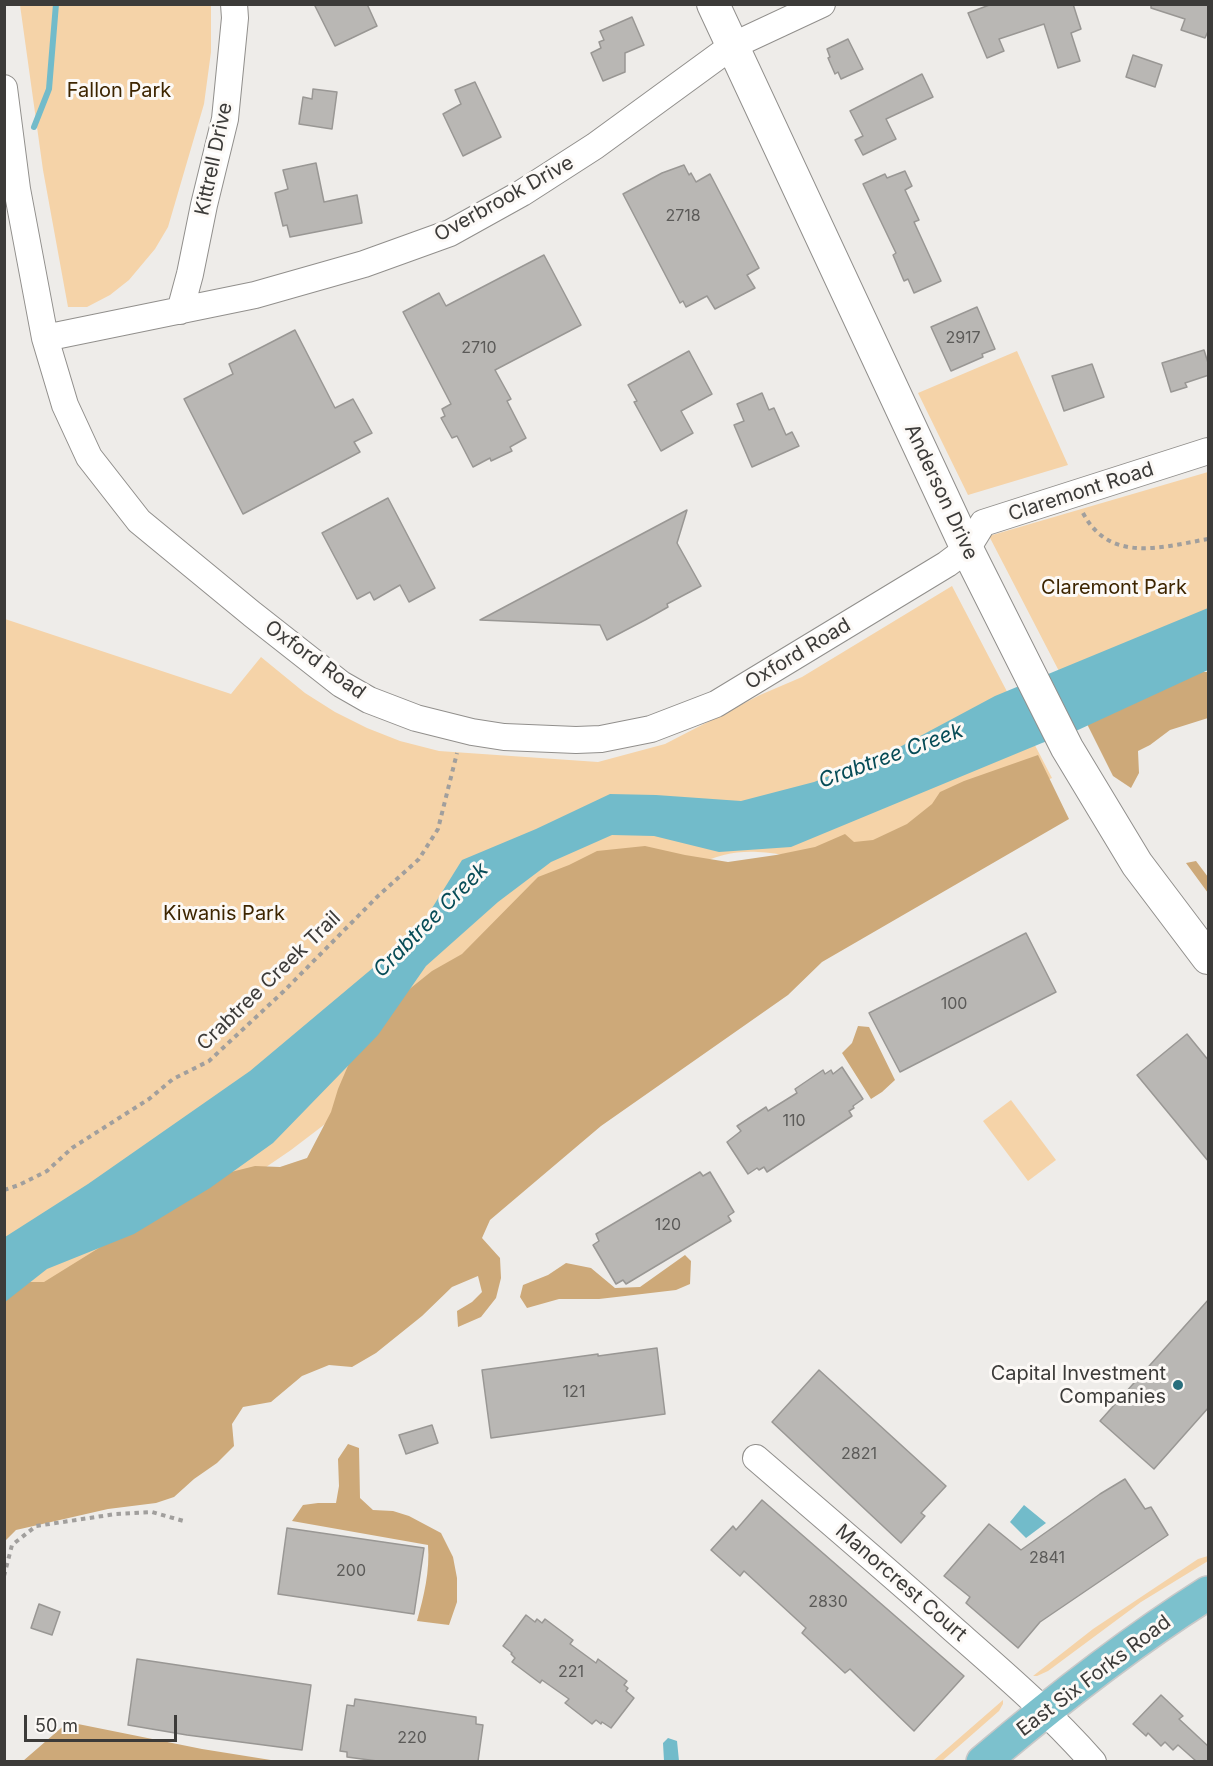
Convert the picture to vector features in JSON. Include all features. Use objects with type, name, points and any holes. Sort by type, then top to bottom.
[{"type":"main road","name":"East Six Forks Road","points":[[983,1761],[1044,1710],[1127,1648],[1209,1593]]},
{"type":"street","name":"Kittrell Drive","points":[[180,311],[225,119],[235,18],[234,4]]},
{"type":"street","name":"Anderson Drive","points":[[713,4],[968,549],[1067,748],[1137,864],[1209,958]]},
{"type":"street","name":"Overbrook Drive","points":[[45,338],[255,296],[364,264],[450,233],[522,193],[595,146],[732,46],[822,4]]},
{"type":"street","name":"Oxford Road","points":[[4,88],[17,189],[45,338],[65,405],[88,457],[140,520],[252,614],[341,684],[369,700],[416,718],[472,732],[504,736],[601,739],[651,729],[716,704],[968,549]]},
{"type":"street","name":"Claremont Road","points":[[968,549],[983,523],[1209,451]]},
{"type":"street","name":"Manorcrest Court","points":[[756,1458],[895,1577],[1044,1710]]},
{"type":"street","points":[[1044,1710],[1093,1761]]},
{"type":"path","points":[[1076,493],[1079,506],[1089,524],[1102,537],[1118,546],[1132,549],[1154,548],[1209,539]]},
{"type":"path","name":"Crabtree Creek Trail","points":[[4,1190],[20,1185],[47,1171],[72,1148],[149,1099],[173,1079],[209,1061],[284,990],[377,897],[419,859],[438,829],[457,753]]},
{"type":"path","points":[[4,1575],[12,1545],[36,1526],[116,1514],[152,1512],[187,1522]]},
{"type":"green space","name":"Fallon Park","points":[[20,5],[211,5],[211,52],[204,104],[168,227],[155,249],[129,280],[110,295],[87,307],[68,307],[43,170]]},
{"type":"green space","points":[[1017,351],[1068,465],[968,495],[918,393]]},
{"type":"green space","name":"Claremont Park","points":[[1208,472],[1208,646],[1061,675],[989,536]]},
{"type":"green space","name":"Kiwanis Park","points":[[952,586],[1052,778],[1033,786],[967,832],[784,855],[758,852],[727,854],[693,866],[333,1118],[5,1353],[5,619],[231,694],[261,657],[305,693],[335,712],[400,741],[439,751],[598,762],[665,744],[760,695],[802,677]]},
{"type":"green space","points":[[1011,1100],[1056,1160],[1028,1181],[983,1121]]},
{"type":"green space","points":[[1208,1556],[1208,1561],[1141,1602],[1048,1671],[1033,1676],[1093,1629],[1198,1559]]},
{"type":"green space","points":[[1003,1700],[999,1711],[942,1761],[933,1761]]},
{"type":"shaded area","points":[[1187,672],[1208,672],[1208,718],[1170,730],[1138,751],[1139,773],[1131,788],[1113,776],[1084,718]]},
{"type":"shaded area","points":[[1038,755],[1069,819],[822,962],[788,995],[601,1126],[490,1220],[482,1238],[500,1258],[501,1278],[496,1298],[481,1317],[458,1327],[457,1311],[472,1302],[482,1292],[478,1276],[452,1287],[422,1316],[376,1353],[352,1367],[329,1365],[302,1376],[271,1402],[243,1407],[232,1424],[234,1446],[217,1463],[174,1497],[156,1503],[108,1509],[16,1530],[5,1541],[5,1297],[24,1282],[44,1282],[215,1176],[255,1166],[280,1167],[307,1158],[331,1112],[353,1054],[397,999],[432,971],[462,954],[538,877],[597,851],[645,846],[728,862],[815,847],[845,834],[854,842],[873,840],[907,824],[932,804],[940,792],[964,781]]},
{"type":"shaded area","points":[[1196,861],[1208,877],[1208,893],[1186,863]]},
{"type":"shaded area","points":[[858,1026],[869,1027],[895,1080],[871,1099],[842,1053],[852,1043]]},
{"type":"shaded area","points":[[685,1255],[691,1261],[690,1284],[676,1290],[599,1299],[559,1299],[527,1308],[520,1297],[523,1285],[548,1275],[566,1263],[591,1268],[615,1288],[640,1287]]},
{"type":"shaded area","points":[[348,1444],[359,1448],[360,1498],[373,1510],[393,1511],[409,1516],[441,1533],[453,1557],[457,1578],[457,1602],[449,1625],[417,1621],[426,1583],[428,1545],[292,1521],[303,1505],[336,1503],[339,1486],[338,1459]]},
{"type":"shaded area","points":[[68,1722],[202,1749],[277,1761],[23,1761]]},
{"type":"water","name":"Crabtree Creek","points":[[1208,608],[1208,670],[1078,730],[791,847],[719,852],[654,836],[612,835],[551,862],[498,902],[426,966],[378,1035],[273,1143],[210,1188],[134,1234],[47,1269],[5,1302],[5,1237],[88,1184],[250,1071],[374,967],[424,921],[462,860],[536,829],[610,794],[741,801],[814,782],[896,749],[995,696]]},
{"type":"water","points":[[1024,1505],[1046,1523],[1026,1538],[1010,1522]]},
{"type":"water","points":[[668,1738],[677,1741],[679,1761],[664,1761],[663,1743]]},
{"type":"building","points":[[314,4],[367,4],[377,26],[335,46]]},
{"type":"building","points":[[992,4],[1073,4],[1081,29],[1071,33],[1080,61],[1058,68],[1044,24],[999,39],[1004,51],[987,58],[968,13]]},
{"type":"building","points":[[1151,4],[1209,4],[1209,29],[1205,38],[1181,30],[1185,19],[1151,8]]},
{"type":"building","points":[[632,17],[644,45],[625,53],[625,72],[603,81],[591,53],[601,48],[599,42],[604,40],[600,31]]},
{"type":"building","points":[[848,39],[863,69],[841,79],[838,72],[835,74],[827,49]]},
{"type":"building","points":[[1133,55],[1162,65],[1155,87],[1126,77]]},
{"type":"building","points":[[922,74],[933,97],[886,119],[896,139],[863,155],[855,140],[863,136],[850,111]]},
{"type":"building","points":[[475,82],[501,137],[463,156],[443,114],[461,104],[455,90]]},
{"type":"building","points":[[313,89],[337,92],[332,129],[299,124],[303,97],[312,99]]},
{"type":"building","points":[[316,163],[324,202],[357,195],[362,223],[290,237],[287,225],[283,226],[275,193],[288,189],[283,170]]},
{"type":"building","points":[[684,165],[696,182],[710,174],[759,268],[747,275],[755,288],[715,309],[707,296],[686,307],[683,301],[680,303],[623,194],[662,173]]},
{"type":"building","points":[[905,171],[912,186],[905,190],[919,220],[914,222],[941,281],[914,293],[908,279],[904,281],[893,255],[896,253],[863,184],[885,174],[887,178]]},
{"type":"building","points":[[544,255],[581,325],[495,370],[511,399],[507,401],[526,438],[510,447],[512,451],[491,461],[490,458],[473,467],[457,436],[452,438],[441,418],[445,416],[442,409],[451,404],[403,312],[439,293],[446,306]]},
{"type":"building","points":[[977,307],[995,349],[951,371],[931,327]]},
{"type":"building","points":[[295,330],[335,408],[353,399],[372,433],[354,442],[360,452],[243,514],[184,399],[233,374],[229,364]]},
{"type":"building","points":[[1204,350],[1209,375],[1185,383],[1187,387],[1171,392],[1162,363]]},
{"type":"building","points":[[689,351],[712,394],[681,411],[693,433],[661,451],[634,402],[637,401],[628,385]]},
{"type":"building","points":[[1092,364],[1104,397],[1064,411],[1052,376]]},
{"type":"building","points":[[762,393],[769,410],[774,408],[786,435],[792,432],[799,446],[752,467],[734,425],[744,421],[737,404]]},
{"type":"building","points":[[388,498],[435,588],[409,602],[400,585],[374,600],[370,592],[357,599],[322,533]]},
{"type":"building","points":[[687,510],[677,543],[701,586],[667,604],[668,607],[645,620],[607,640],[600,625],[480,620]]},
{"type":"building","points":[[1026,933],[1056,992],[900,1072],[869,1013]]},
{"type":"building","points":[[1187,1034],[1209,1061],[1209,1162],[1137,1075]]},
{"type":"building","points":[[842,1067],[863,1099],[849,1111],[852,1116],[767,1172],[764,1167],[759,1170],[757,1168],[748,1174],[727,1142],[741,1131],[737,1126],[766,1107],[768,1111],[797,1093],[795,1089],[823,1070],[825,1074],[831,1070],[833,1074]]},
{"type":"building","points":[[700,1172],[703,1176],[710,1172],[734,1212],[728,1216],[731,1221],[626,1284],[623,1280],[616,1284],[593,1245],[599,1241],[596,1234]]},
{"type":"building","points":[[1209,1299],[1209,1407],[1154,1469],[1100,1421]]},
{"type":"building","points":[[657,1348],[665,1414],[491,1438],[482,1370]]},
{"type":"building","points":[[819,1370],[946,1486],[921,1513],[925,1516],[901,1543],[772,1422]]},
{"type":"building","points":[[432,1425],[438,1443],[406,1454],[399,1435]]},
{"type":"building","points":[[1125,1479],[1145,1509],[1151,1507],[1168,1535],[1040,1622],[1018,1648],[966,1603],[970,1597],[944,1576],[989,1524],[1021,1550]]},
{"type":"building","points":[[762,1500],[964,1676],[914,1731],[850,1669],[845,1673],[802,1633],[806,1628],[744,1571],[740,1576],[711,1550],[733,1526],[736,1530]]},
{"type":"building","points":[[287,1528],[424,1548],[414,1614],[278,1594]]},
{"type":"building","points":[[39,1604],[60,1612],[52,1635],[31,1628]]},
{"type":"building","points":[[526,1615],[535,1622],[537,1619],[542,1623],[545,1619],[573,1640],[570,1644],[596,1663],[598,1659],[627,1681],[624,1685],[628,1688],[626,1691],[634,1698],[611,1728],[596,1720],[592,1724],[565,1703],[569,1699],[542,1680],[540,1683],[512,1662],[515,1658],[503,1646]]},
{"type":"building","points":[[137,1659],[311,1685],[302,1750],[128,1725]]},
{"type":"building","points":[[1161,1695],[1183,1716],[1179,1719],[1209,1747],[1209,1761],[1196,1761],[1178,1745],[1173,1750],[1165,1742],[1161,1746],[1148,1733],[1146,1736],[1133,1724]]},
{"type":"building","points":[[355,1699],[476,1717],[476,1724],[483,1725],[478,1761],[377,1761],[347,1757],[347,1752],[340,1751],[347,1705],[354,1706]]},
{"type":"waterway","points":[[34,127],[49,89],[56,4]]},
{"type":"place","name":"Capital Investment Companies","points":[[1178,1385]]}]
